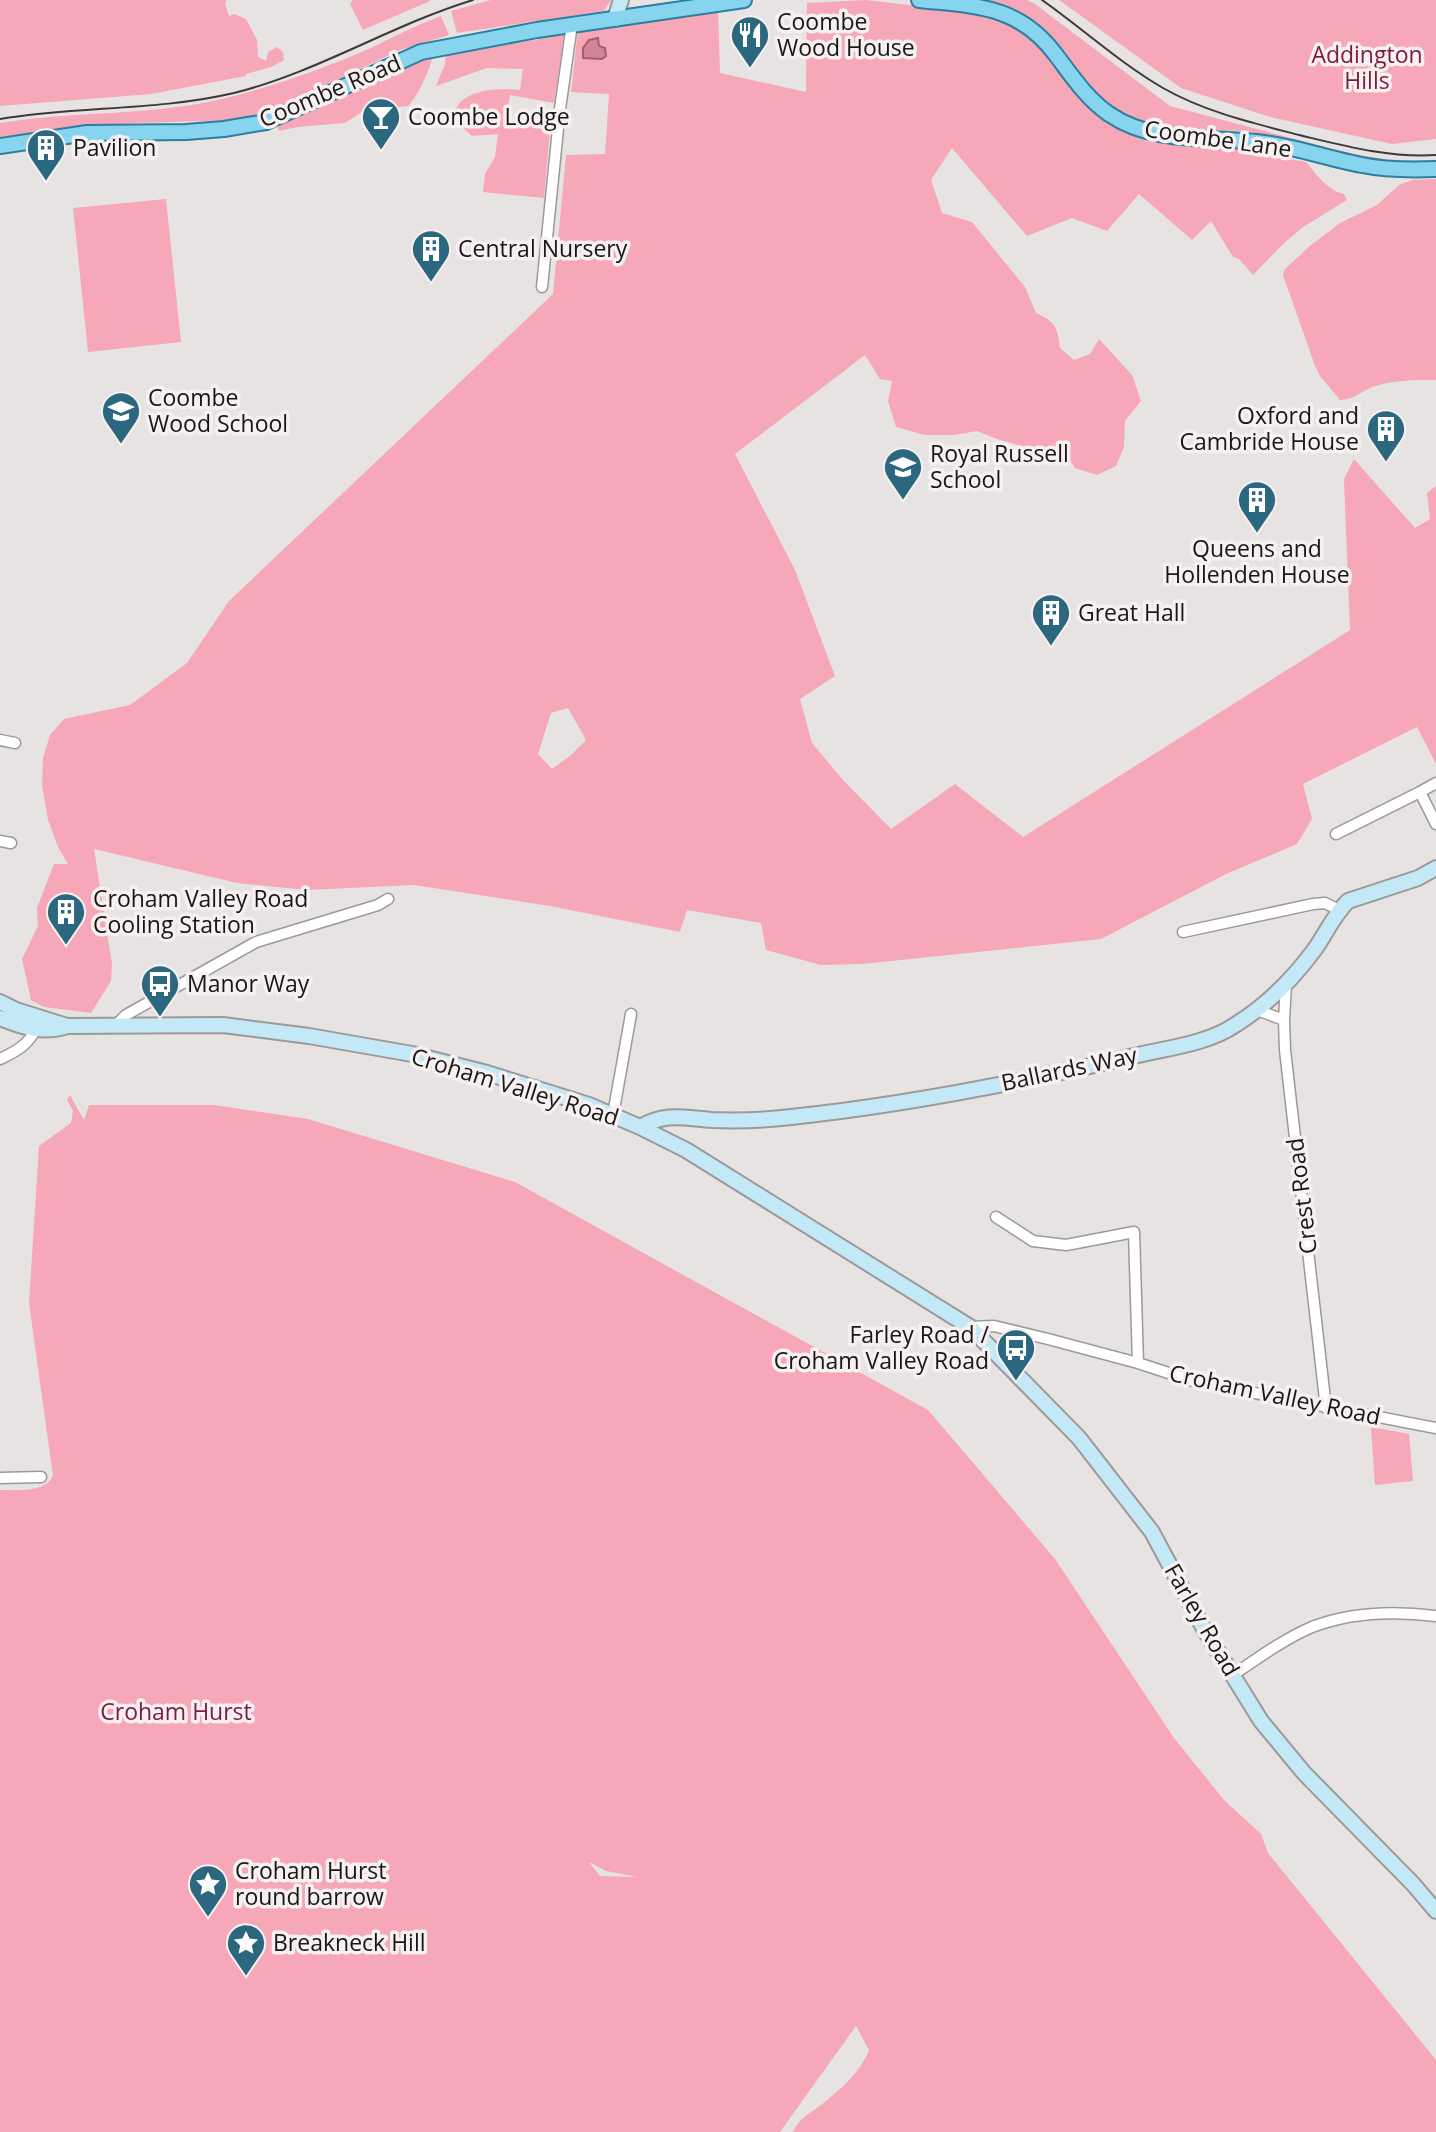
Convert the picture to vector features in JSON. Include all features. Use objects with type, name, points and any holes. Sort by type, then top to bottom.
[{"type":"main road","points":[[615,19],[667,9],[744,0]]},
{"type":"main road","name":"Coombe Lane","points":[[919,0],[988,9],[1013,16],[1041,37],[1084,92],[1109,114],[1145,133],[1265,143],[1363,166],[1436,169]]},
{"type":"main road","name":"Coombe Road","points":[[0,146],[87,133],[211,130],[266,122],[421,52],[457,43],[615,19]]},
{"type":"street","points":[[615,19],[621,0]]},
{"type":"street","points":[[542,287],[560,109],[572,24]]},
{"type":"street","points":[[0,740],[15,743]]},
{"type":"street","points":[[1336,834],[1436,783]]},
{"type":"street","points":[[1420,792],[1436,824]]},
{"type":"street","points":[[1183,932],[1313,904],[1325,903],[1339,910],[1348,901],[1418,877],[1436,868]]},
{"type":"street","points":[[115,1026],[126,1015],[256,942],[378,905],[388,899]]},
{"type":"street","name":"Ballards Way","points":[[640,1126],[656,1118],[671,1116],[713,1120],[773,1119],[835,1113],[988,1087],[1197,1041],[1233,1027],[1286,984],[1316,948],[1339,910]]},
{"type":"street","name":"Crest Road","points":[[1286,984],[1285,1050],[1326,1408]]},
{"type":"street","name":"Croham Valley Road","points":[[0,1002],[38,1023]]},
{"type":"street","points":[[1257,1010],[1284,1020]]},
{"type":"street","points":[[613,1115],[631,1014]]},
{"type":"street","name":"Croham Valley Road","points":[[0,1018],[67,1026],[223,1025],[309,1036],[412,1054],[487,1073],[613,1115],[686,1150],[970,1326],[994,1326],[1138,1363],[1193,1381],[1436,1428]]},
{"type":"street","points":[[0,1059],[22,1048],[38,1023]]},
{"type":"street","points":[[996,1217],[1032,1241],[1066,1245],[1134,1232],[1138,1363]]},
{"type":"street","name":"Farley Road","points":[[970,1326],[1079,1438],[1153,1532],[1204,1629],[1261,1721],[1304,1773],[1436,1911]]},
{"type":"street","points":[[998,1353],[1010,1340],[1034,1336]]},
{"type":"street","points":[[0,1478],[41,1477]]},
{"type":"street","points":[[1233,1675],[1312,1627],[1345,1618],[1375,1614],[1436,1616]]},
{"type":"green space","points":[[0,0],[227,0],[225,3],[229,16],[234,14],[246,19],[257,40],[258,57],[266,61],[268,52],[277,47],[283,52],[284,60],[246,76],[151,94],[0,106]]},
{"type":"green space","points":[[353,0],[430,1],[363,30],[350,4]]},
{"type":"green space","points":[[491,0],[611,0],[604,11],[457,33],[451,11]]},
{"type":"green space","name":"Royal Russell School","points":[[866,0],[977,13],[1010,22],[1035,38],[1069,86],[1090,108],[1114,126],[1148,142],[1252,149],[1251,155],[1262,154],[1306,162],[1323,181],[1344,194],[1347,200],[1303,227],[1253,275],[1239,259],[1233,257],[1211,221],[1192,240],[1139,194],[1107,231],[1072,218],[1027,236],[952,148],[931,180],[942,213],[972,222],[1025,287],[1036,313],[1054,326],[1060,348],[1074,360],[1090,354],[1099,339],[1132,375],[1141,401],[1125,421],[1124,447],[1116,466],[1097,475],[1075,468],[1064,450],[1049,454],[977,431],[954,435],[925,435],[896,427],[888,401],[892,381],[880,379],[865,355],[735,454],[795,570],[835,676],[800,699],[812,743],[843,780],[891,829],[955,784],[1023,837],[1350,630],[1344,479],[1354,459],[1415,528],[1430,519],[1427,493],[1436,486],[1436,764],[1417,727],[1303,784],[1312,819],[1297,844],[1226,874],[1101,939],[862,964],[821,965],[766,950],[761,923],[687,910],[680,932],[550,906],[414,885],[307,890],[237,883],[94,849],[112,964],[111,981],[91,1013],[44,1007],[31,1000],[22,959],[38,926],[37,908],[54,864],[68,864],[48,820],[42,786],[43,758],[50,735],[64,719],[130,705],[187,663],[229,601],[553,294],[566,155],[605,154],[609,94],[571,92],[578,30],[718,9],[720,73],[806,92],[807,3]],"holes":[[[568,708],[586,740],[552,769],[538,754],[551,713]]]},
{"type":"green space","points":[[984,0],[1027,0],[1035,4],[1170,106],[1344,152],[1389,160],[1389,163],[1339,155],[1302,143],[1247,131],[1164,129],[1143,125],[1111,107],[1090,88],[1022,13]]},
{"type":"green space","name":"Addington Hills","points":[[1059,0],[1436,0],[1436,139],[1392,144],[1270,117],[1181,88]]},
{"type":"green space","points":[[441,16],[449,35],[400,50],[277,108],[238,120],[133,123],[0,137],[0,123],[167,108],[241,94],[336,62]]},
{"type":"green space","points":[[564,35],[554,103],[510,95],[506,121],[550,129],[544,198],[483,192],[485,174],[495,157],[498,134],[472,136],[459,124],[454,113],[458,105],[473,94],[502,89],[520,90],[523,69],[487,68],[436,86],[446,55]]},
{"type":"green space","points":[[433,54],[424,82],[408,106],[363,111],[345,123],[279,131],[277,124]]},
{"type":"green space","points":[[1436,179],[1436,380],[1383,384],[1340,400],[1315,366],[1283,275],[1284,270],[1340,223],[1377,205],[1399,185],[1412,180]]},
{"type":"green space","points":[[166,199],[181,342],[88,352],[73,208]]},
{"type":"green space","name":"Croham Hurst","points":[[70,1095],[84,1120],[89,1105],[213,1105],[308,1119],[515,1182],[928,1410],[1055,1559],[1174,1738],[1224,1800],[1261,1834],[1268,1853],[1436,2060],[1436,2132],[793,2132],[801,2120],[849,2080],[865,2058],[869,2050],[856,2026],[780,2132],[0,2132],[0,1490],[37,1488],[53,1476],[29,1303],[39,1146],[71,1123],[73,1111],[67,1100]],"holes":[[[589,1862],[606,1871],[637,1877],[600,1876]]]},
{"type":"green space","points":[[1371,1427],[1409,1434],[1413,1481],[1375,1485]]},
{"type":"shaded area","points":[[598,38],[599,46],[605,48],[606,56],[602,59],[583,58],[583,48],[589,40]]},
{"type":"tram line","points":[[0,119],[176,103],[234,93],[295,73],[413,22],[473,0]]},
{"type":"tram line","points":[[1042,0],[1147,78],[1196,104],[1247,121],[1350,147],[1401,155],[1436,155]]},
{"type":"place","name":"Coombe Wood House","points":[[750,69]]},
{"type":"place","name":"Coombe Lodge","points":[[381,151]]},
{"type":"place","name":"Pavilion","points":[[46,182]]},
{"type":"place","name":"Central Nursery","points":[[431,283]]},
{"type":"place","name":"Coombe Wood School","points":[[121,445]]},
{"type":"place","name":"Oxford and Cambride House","points":[[1386,463]]},
{"type":"place","name":"Royal Russell School","points":[[903,501]]},
{"type":"place","name":"Queens and Hollenden House","points":[[1257,534]]},
{"type":"place","name":"Great Hall","points":[[1051,647]]},
{"type":"place","name":"Croham Valley Road Cooling Station","points":[[66,946]]},
{"type":"place","name":"Manor Way","points":[[160,1018]]},
{"type":"place","name":"Farley Road / Croham Valley Road","points":[[1016,1382]]},
{"type":"place","name":"Croham Hurst round barrow","points":[[208,1918]]},
{"type":"place","name":"Breakneck Hill","points":[[246,1977]]}]
